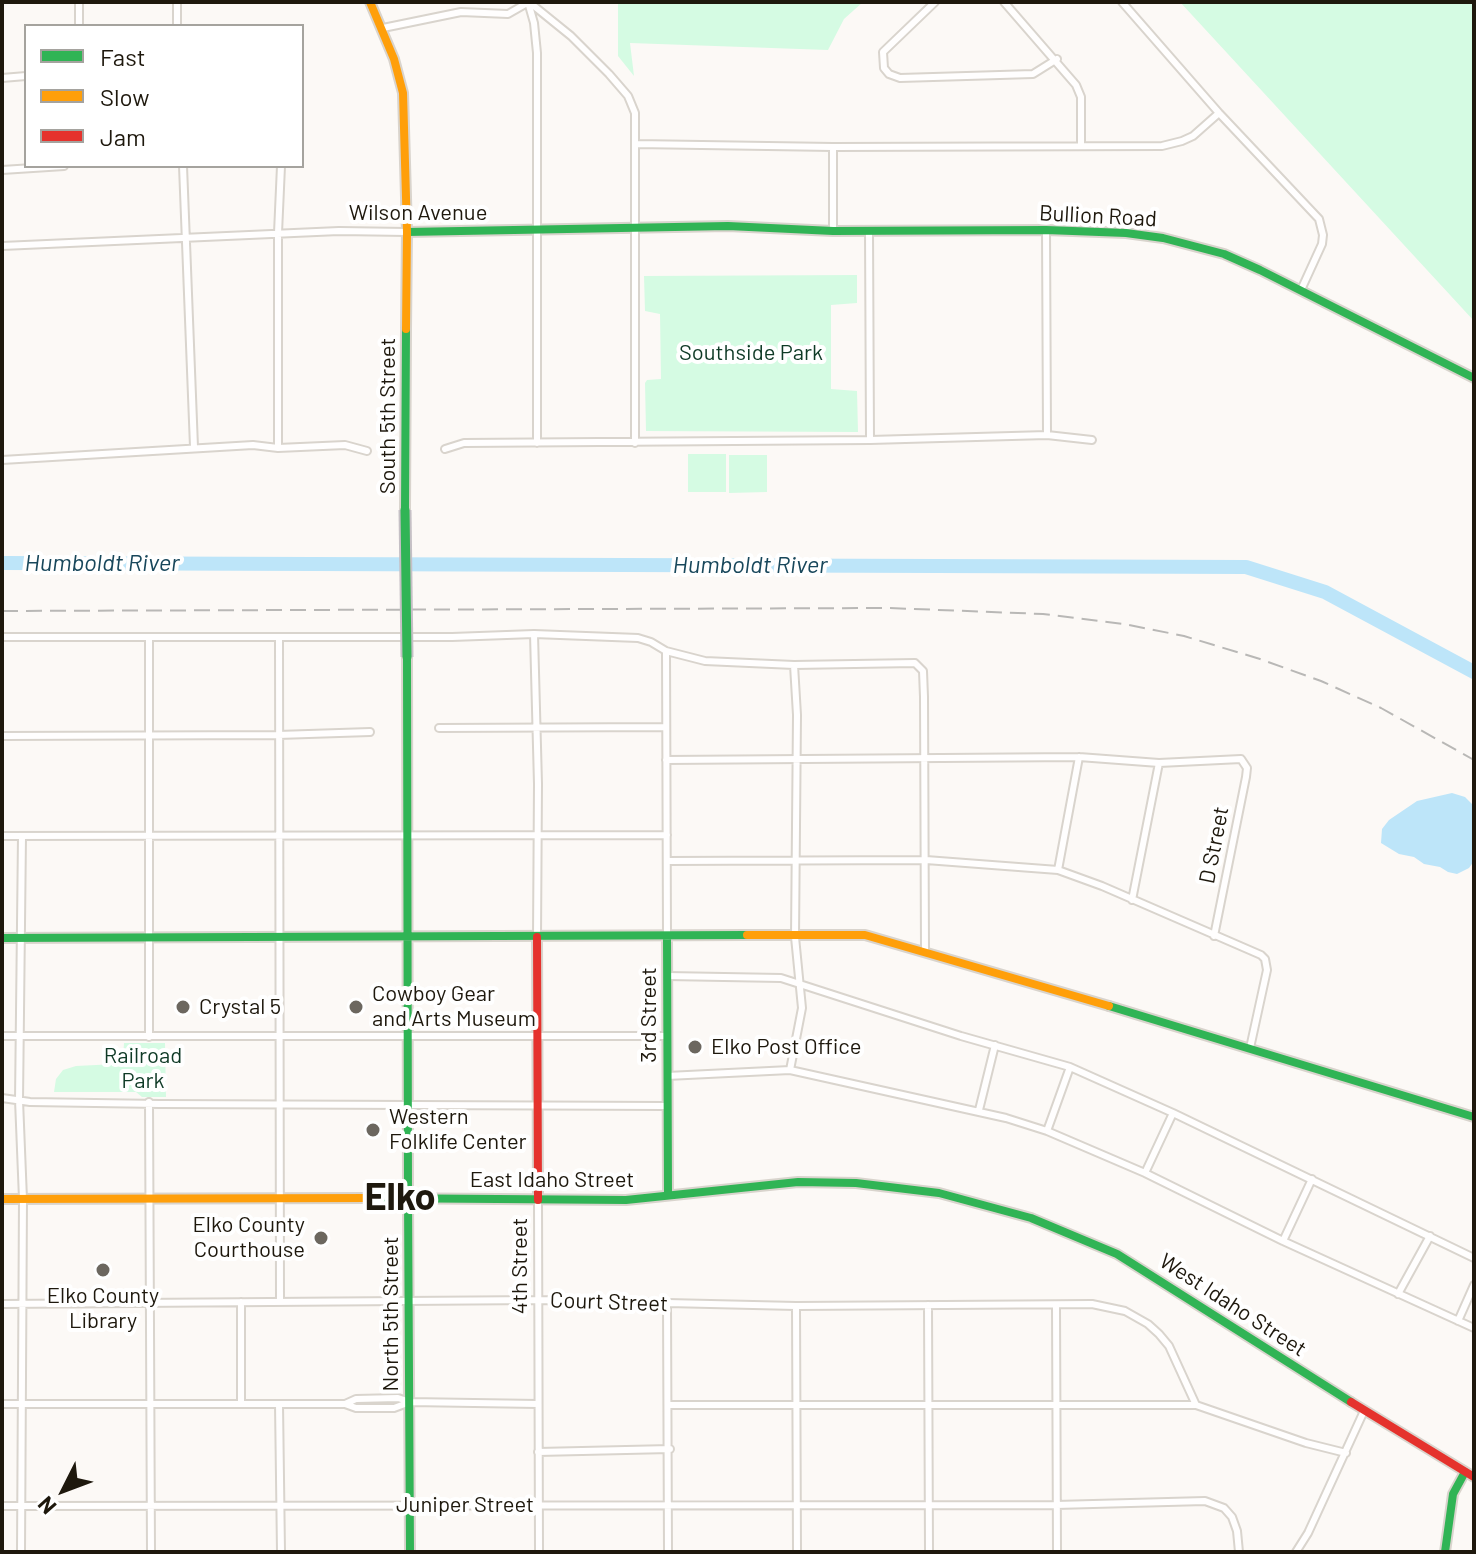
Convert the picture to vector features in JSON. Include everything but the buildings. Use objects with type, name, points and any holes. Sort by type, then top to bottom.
[{"type":"main road","name":"South 5th Street","points":[[370,2],[383,28],[403,93],[407,232],[405,510],[409,836]]},
{"type":"main road","name":"Wilson Avenue","points":[[407,232],[728,226],[833,231]]},
{"type":"main road","name":"Bullion Road","points":[[833,231],[1046,230],[1126,233],[1163,238],[1224,254],[1474,378]]},
{"type":"main road","name":"North 5th Street","points":[[409,836],[410,1552]]},
{"type":"main road","points":[[2,938],[865,935],[1474,1117]]},
{"type":"main road","name":"4th Street","points":[[537,937],[538,1200]]},
{"type":"main road","name":"3rd Street","points":[[667,937],[668,1195]]},
{"type":"main road","name":"East Idaho Street","points":[[2,1199],[626,1200],[764,1184],[825,1182],[894,1187],[956,1197]]},
{"type":"main road","name":"West Idaho Street","points":[[956,1197],[1031,1218],[1117,1254],[1469,1475]]},
{"type":"main road","points":[[1445,1552],[1453,1494],[1469,1475]]},
{"type":"street","points":[[79,2],[79,24]]},
{"type":"street","points":[[177,2],[177,24]]},
{"type":"street","points":[[383,28],[461,12],[508,14],[528,2]]},
{"type":"street","points":[[528,2],[571,36],[628,96],[635,113],[635,443]]},
{"type":"street","points":[[528,2],[537,53],[537,443]]},
{"type":"street","points":[[935,2],[883,52],[882,60],[889,74],[900,78],[1033,74],[1057,59]]},
{"type":"street","points":[[1004,2],[1057,59],[1076,85],[1081,97],[1081,144]]},
{"type":"street","points":[[1122,2],[1219,113],[1319,219],[1322,244],[1301,290]]},
{"type":"street","points":[[2,78],[24,76]]},
{"type":"street","points":[[636,144],[833,147],[1171,145],[1193,136],[1219,113]]},
{"type":"street","points":[[833,147],[833,231]]},
{"type":"street","points":[[2,170],[33,168]]},
{"type":"street","points":[[183,168],[194,447]]},
{"type":"street","points":[[278,448],[281,168]]},
{"type":"street","points":[[869,230],[870,440]]},
{"type":"street","points":[[1046,230],[1047,435]]},
{"type":"street","name":"Wilson Avenue","points":[[2,246],[278,233],[407,232]]},
{"type":"street","points":[[445,449],[464,443],[870,440],[1047,435],[1092,440]]},
{"type":"street","points":[[2,460],[253,445],[278,448],[345,445],[367,451]]},
{"type":"street","points":[[2,637],[279,638],[534,634],[638,638],[666,651],[705,661],[794,665],[906,662],[921,667],[924,697],[925,952]]},
{"type":"street","name":"4th Street","points":[[534,634],[538,727],[537,937]]},
{"type":"street","points":[[149,638],[149,1037]]},
{"type":"street","points":[[279,638],[280,1301]]},
{"type":"street","name":"3rd Street","points":[[666,651],[667,937]]},
{"type":"street","points":[[790,1070],[802,1008],[795,937],[794,665]]},
{"type":"street","points":[[439,728],[666,727]]},
{"type":"street","points":[[2,736],[370,732]]},
{"type":"street","points":[[666,760],[1079,757],[1159,763],[1132,900]]},
{"type":"street","points":[[1058,870],[1079,757]]},
{"type":"street","name":"D Street","points":[[1159,763],[1241,759],[1245,762],[1246,777],[1214,936]]},
{"type":"street","points":[[2,836],[667,835]]},
{"type":"street","points":[[21,1552],[23,1199],[19,1100],[22,836]]},
{"type":"street","points":[[667,861],[926,860],[1058,870],[1253,951],[1265,959],[1267,970],[1250,1048]]},
{"type":"street","points":[[667,976],[758,976],[798,982],[919,1023],[1070,1067],[1173,1113],[1474,1258]]},
{"type":"street","points":[[2,1036],[667,1036]]},
{"type":"street","points":[[979,1110],[995,1045]]},
{"type":"street","points":[[1047,1131],[1070,1067]]},
{"type":"street","points":[[667,1076],[790,1070],[979,1110],[1047,1131],[1145,1173],[1283,1241],[1474,1328]]},
{"type":"street","points":[[2,1098],[30,1102],[666,1106]]},
{"type":"street","points":[[149,1102],[151,1552]]},
{"type":"street","points":[[1145,1173],[1173,1113]]},
{"type":"street","points":[[1283,1241],[1312,1179]]},
{"type":"street","name":"4th Street","points":[[538,1200],[539,1552]]},
{"type":"street","points":[[1398,1294],[1430,1236]]},
{"type":"street","points":[[1458,1321],[1474,1285]]},
{"type":"street","name":"Court Street","points":[[2,1304],[539,1300],[796,1306],[1105,1305],[1125,1311],[1148,1324],[1169,1346],[1196,1405]]},
{"type":"street","points":[[241,1302],[241,1403]]},
{"type":"street","points":[[667,1304],[670,1449],[668,1552]]},
{"type":"street","points":[[928,1305],[929,1552]]},
{"type":"street","points":[[796,1306],[797,1552]]},
{"type":"street","points":[[1056,1306],[1057,1552]]},
{"type":"street","points":[[2,1404],[345,1404],[363,1399],[398,1398],[410,1402],[538,1404]]},
{"type":"street","points":[[279,1404],[281,1552]]},
{"type":"street","points":[[669,1405],[1196,1405],[1306,1443],[1346,1453]]},
{"type":"street","points":[[1296,1552],[1308,1533],[1364,1411]]},
{"type":"street","points":[[538,1452],[670,1449]]},
{"type":"street","name":"Juniper Street","points":[[2,1506],[1056,1505],[1205,1501],[1224,1508],[1232,1517],[1239,1552]]},
{"type":"green space","points":[[618,2],[863,2],[844,19],[828,50],[630,43],[634,76],[618,56]]},
{"type":"green space","points":[[1180,2],[1474,2],[1474,321]]},
{"type":"green space","name":"Southside Park","points":[[857,275],[857,303],[831,305],[831,389],[857,391],[858,432],[646,431],[645,383],[647,380],[661,379],[660,314],[645,311],[644,276]]},
{"type":"green space","points":[[688,454],[726,454],[726,492],[688,492]]},
{"type":"green space","points":[[729,455],[767,455],[767,492],[729,493]]},
{"type":"green space","name":"Railroad Park","points":[[124,1043],[165,1043],[166,1097],[142,1097],[136,1092],[54,1092],[56,1079],[63,1070],[76,1066],[116,1064],[123,1059]]},
{"type":"water","points":[[1452,793],[1465,797],[1474,806],[1474,861],[1469,868],[1457,874],[1448,872],[1399,854],[1381,843],[1382,829],[1389,820],[1417,801]]},
{"type":"waterway","name":"Humboldt River","points":[[2,563],[1246,567],[1325,592],[1474,672]]},
{"type":"railway","points":[[2,611],[889,608],[1043,614],[1124,624],[1184,636],[1260,659],[1321,681],[1381,708],[1474,760]]},
{"type":"traffic: fast","points":[[407,232],[728,226],[833,231],[1046,230],[1126,233],[1163,238],[1224,254],[1260,270],[1474,378]]},
{"type":"traffic: fast","points":[[405,510],[406,329]]},
{"type":"traffic: fast","points":[[405,510],[407,657]]},
{"type":"traffic: fast","points":[[407,657],[408,1198]]},
{"type":"traffic: fast","points":[[2,938],[747,935]]},
{"type":"traffic: fast","points":[[667,937],[668,1195]]},
{"type":"traffic: fast","points":[[1109,1006],[1474,1117]]},
{"type":"traffic: fast","points":[[369,1198],[626,1200],[798,1182],[856,1183],[939,1193],[1031,1218],[1117,1254],[1351,1402]]},
{"type":"traffic: fast","points":[[408,1198],[410,1552]]},
{"type":"traffic: fast","points":[[1445,1552],[1453,1494],[1465,1472]]},
{"type":"traffic: slow","points":[[370,2],[394,59],[403,93],[406,329]]},
{"type":"traffic: slow","points":[[747,935],[865,935],[1109,1006]]},
{"type":"traffic: slow","points":[[2,1199],[369,1198]]},
{"type":"traffic: jam","points":[[537,937],[538,1200]]},
{"type":"traffic: jam","points":[[1351,1402],[1474,1477]]},
{"type":"place","name":"Crystal 5","points":[[183,1007]]},
{"type":"place","name":"Cowboy Gear and Arts Museum","points":[[356,1007]]},
{"type":"place","name":"Elko Post Office","points":[[695,1047]]},
{"type":"place","name":"Western Folklife Center","points":[[373,1130]]},
{"type":"place","name":"Elko County Courthouse","points":[[321,1238]]},
{"type":"place","name":"Elko County Library","points":[[103,1270]]},
{"type":"district","name":"Elko","points":[[400,1197]]}]
